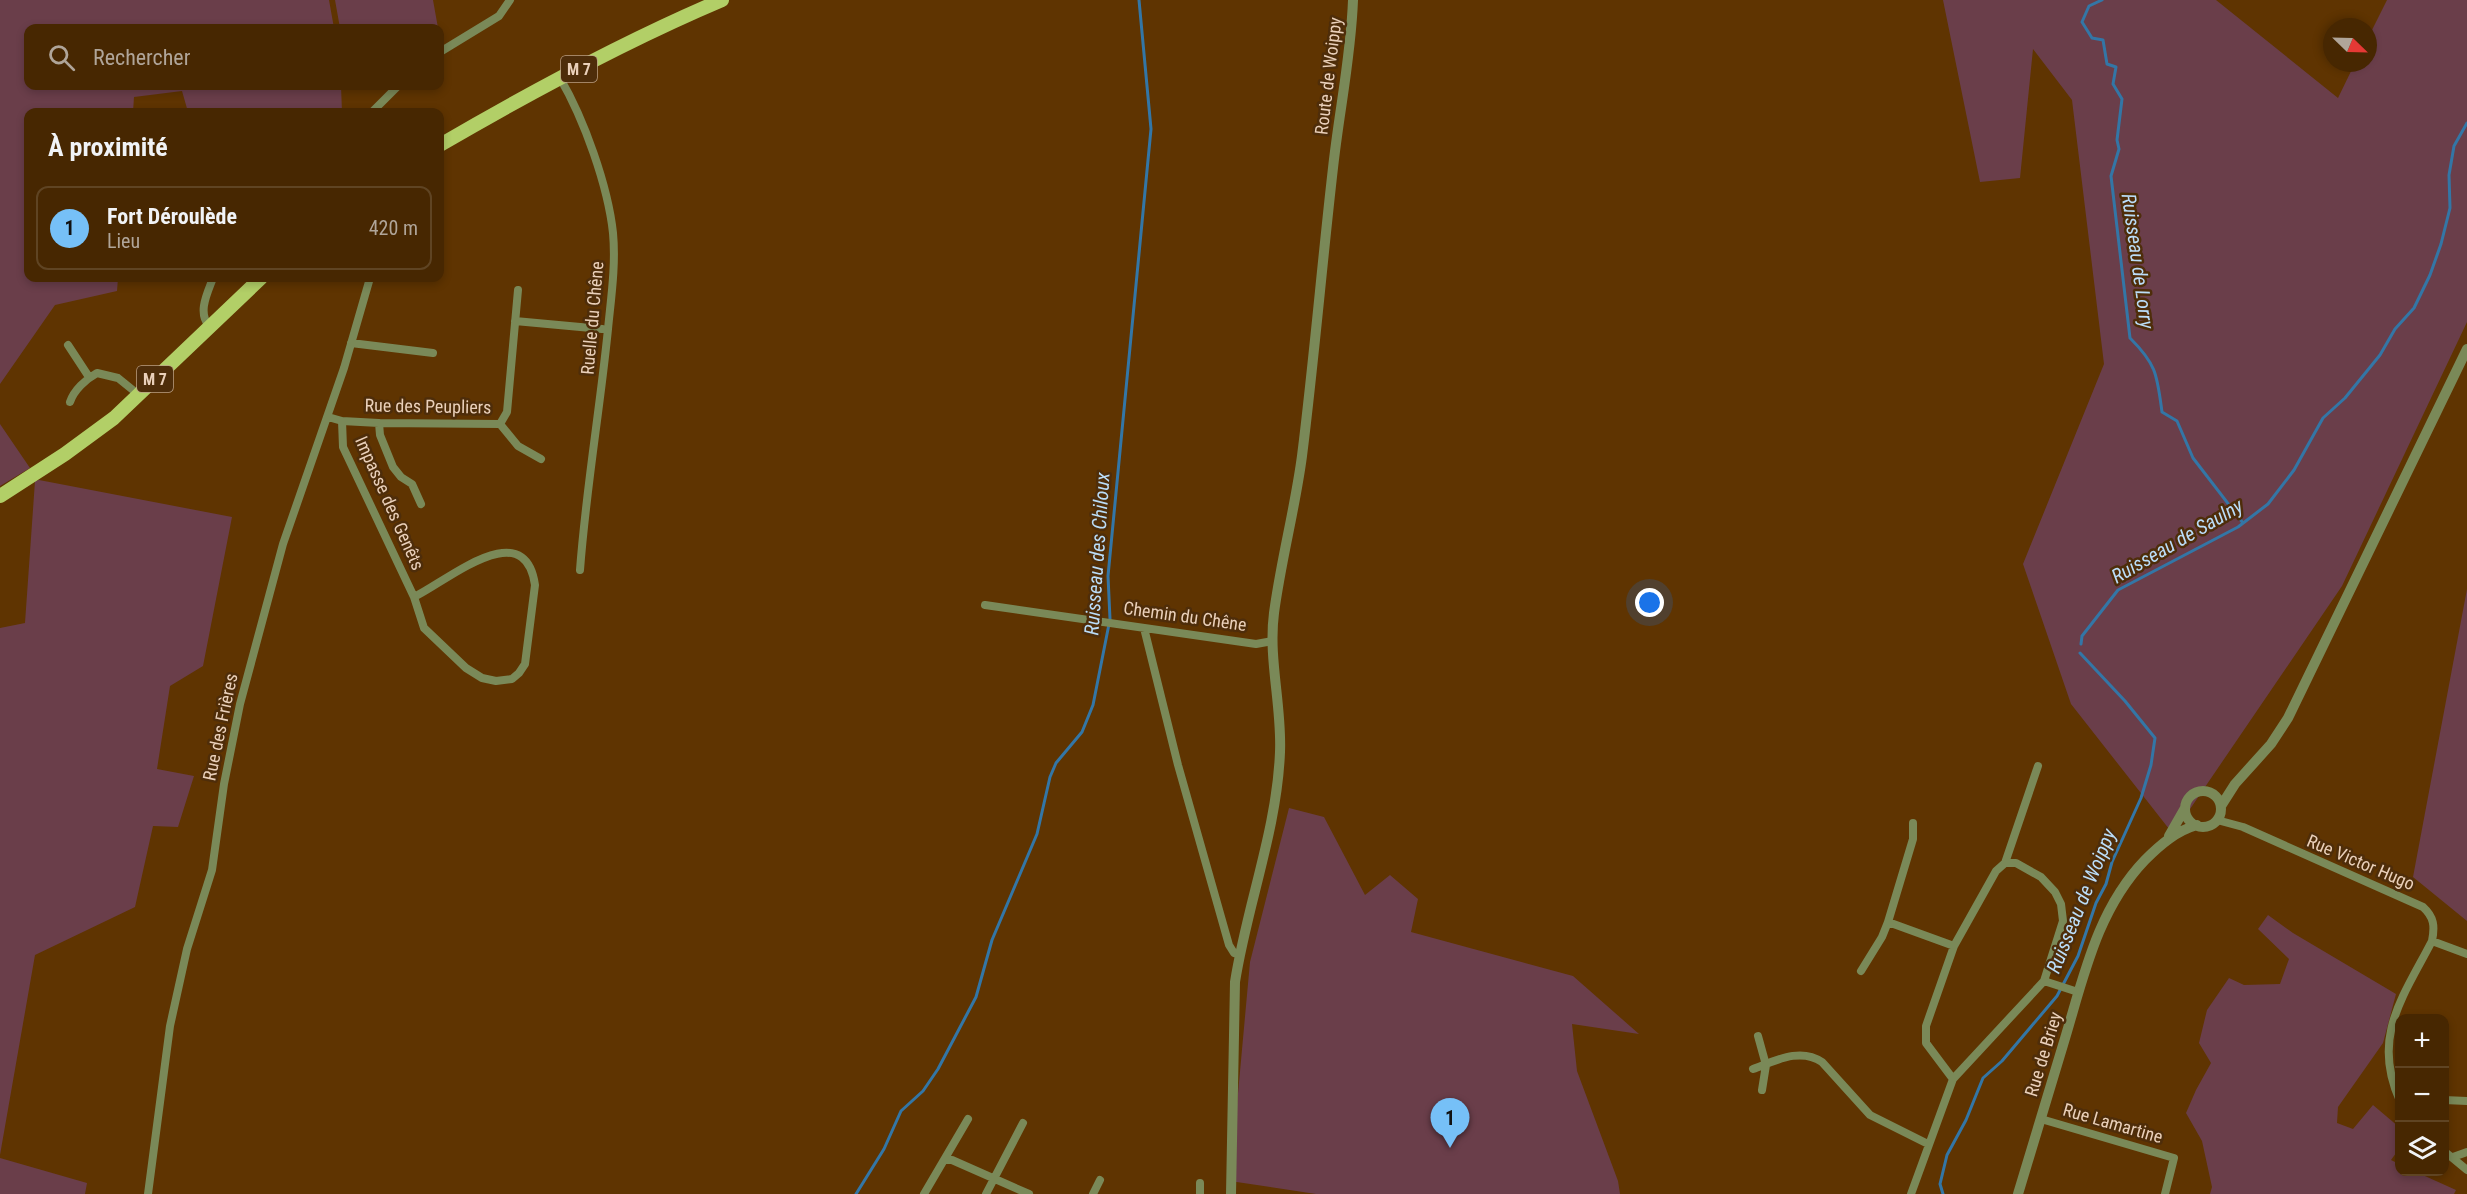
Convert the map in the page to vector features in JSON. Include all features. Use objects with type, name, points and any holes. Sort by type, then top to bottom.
[{"type":"main road","name":"M 7","points":[[444,143],[560,78],[669,22],[722,0]]},
{"type":"main road","name":"M 7","points":[[0,496],[90,436],[139,395],[257,282]]},
{"type":"street","points":[[444,50],[499,16],[510,0]]},
{"type":"street","name":"Route de Woippy","points":[[1231,1194],[1235,982],[1239,954],[1262,863],[1279,765],[1280,720],[1273,641],[1279,580],[1294,509],[1302,454],[1334,156],[1350,50],[1353,0]]},
{"type":"street","name":"Ruelle du Chêne","points":[[560,78],[577,113],[598,170],[608,205],[614,257],[600,413],[580,570]]},
{"type":"street","points":[[376,108],[394,90]]},
{"type":"street","points":[[209,326],[205,321],[203,310],[212,282]]},
{"type":"street","name":"Rue des Frières","points":[[148,1194],[170,1026],[187,949],[212,870],[224,784],[240,704],[283,544],[328,417],[369,282]]},
{"type":"street","name":"Rue des Peupliers","points":[[328,417],[342,421],[379,423],[500,424],[507,412],[518,290]]},
{"type":"street","points":[[515,321],[602,329]]},
{"type":"street","points":[[351,343],[433,353]]},
{"type":"street","points":[[68,345],[89,377]]},
{"type":"street","points":[[2235,784],[2217,791],[2199,791],[2194,794],[2190,797],[2186,808],[2188,819],[2197,825],[2208,826],[2217,820],[2221,806],[2235,784],[2266,750],[2288,718],[2467,349]]},
{"type":"street","points":[[70,402],[73,395],[89,377],[97,373],[107,374],[128,384],[139,395]]},
{"type":"street","name":"Impasse des Genêts","points":[[342,421],[343,447],[414,597],[424,628],[448,652],[482,678],[496,681],[512,679],[525,664],[535,585],[534,574],[523,558],[507,553],[486,556],[414,597]]},
{"type":"street","points":[[379,423],[380,435],[393,467],[401,477],[412,484],[421,504]]},
{"type":"street","points":[[500,424],[518,446],[541,459]]},
{"type":"street","name":"Chemin du Chêne","points":[[985,605],[1256,644],[1273,641]]},
{"type":"street","points":[[1144,628],[1178,765],[1229,945],[1234,953],[1239,954]]},
{"type":"street","points":[[1953,1078],[1929,1049],[1924,1033],[1954,946],[1996,871],[2005,863],[2038,766]]},
{"type":"street","points":[[2210,792],[2219,800],[2221,806]]},
{"type":"street","name":"Rue de Briey","points":[[2018,1194],[2041,1119],[2075,991],[2091,950],[2109,909],[2134,870],[2166,840],[2186,808]]},
{"type":"street","name":"Rue Victor Hugo","points":[[2217,820],[2243,827],[2423,907],[2430,913],[2434,924],[2432,941]]},
{"type":"street","points":[[1862,971],[1888,922],[1912,839],[1913,823]]},
{"type":"street","name":"Rue de Briey","points":[[2166,840],[2197,825]]},
{"type":"street","points":[[1911,1194],[1953,1078],[2043,981],[2063,921],[2061,903],[2055,892],[2041,877],[2016,863],[2005,863]]},
{"type":"street","points":[[1888,922],[1954,946]]},
{"type":"street","points":[[2395,1089],[2387,1054],[2389,1030],[2398,1006],[2432,941],[2467,954]]},
{"type":"street","points":[[2043,981],[2075,991]]},
{"type":"street","points":[[1758,1036],[1766,1065],[1762,1090]]},
{"type":"street","points":[[1753,1069],[1794,1055],[1815,1057],[1870,1115],[1928,1144]]},
{"type":"street","points":[[2449,1100],[2467,1101]]},
{"type":"street","points":[[924,1194],[968,1119]]},
{"type":"street","name":"Rue Lamartine","points":[[2041,1119],[2174,1158],[2165,1194]]},
{"type":"street","points":[[986,1194],[1023,1123]]},
{"type":"street","points":[[2452,1157],[2467,1152]]},
{"type":"street","points":[[2449,1154],[2467,1170]]},
{"type":"street","points":[[945,1160],[952,1160],[1029,1194]]},
{"type":"street","points":[[1093,1194],[1101,1180]]},
{"type":"street","points":[[1224,1194],[1230,1181]]},
{"type":"street","points":[[1200,1183],[1200,1194]]},
{"type":"shaded area","points":[[0,0],[329,0],[333,24],[24,24],[24,90],[341,90],[342,108],[187,108],[182,91],[134,97],[133,108],[24,108],[24,282],[118,282],[117,291],[55,305],[0,384]]},
{"type":"shaded area","points":[[335,0],[433,0],[437,24],[339,24]]},
{"type":"shaded area","points":[[1943,0],[2216,0],[2338,98],[2351,72],[2377,72],[2377,20],[2387,0],[2467,0],[2467,322],[2342,586],[2173,834],[2071,704],[2023,564],[2104,364],[2072,100],[2033,49],[2020,178],[1980,182]]},
{"type":"shaded area","points":[[0,424],[30,468],[0,486]]},
{"type":"shaded area","points":[[35,481],[232,517],[203,666],[170,686],[157,769],[194,776],[178,827],[153,826],[135,907],[35,955],[0,1155],[0,628],[25,623]]},
{"type":"shaded area","points":[[2467,589],[2467,921],[2413,877]]},
{"type":"shaded area","points":[[1289,808],[1324,817],[1365,895],[1390,875],[1418,899],[1411,932],[1573,976],[1639,1034],[1572,1024],[1577,1071],[1618,1181],[1620,1194],[1316,1194],[1230,1181],[1250,962]]},
{"type":"shaded area","points":[[2268,915],[2293,933],[2396,994],[2383,1043],[2338,1107],[2337,1123],[2353,1129],[2373,1105],[2395,1124],[2395,1154],[2391,1160],[2395,1162],[2395,1176],[2425,1176],[2456,1190],[2454,1194],[2210,1194],[2212,1187],[2202,1141],[2186,1113],[2211,1063],[2199,1043],[2207,1010],[2229,978],[2244,985],[2280,984],[2289,959],[2258,929]]},
{"type":"shaded area","points":[[0,1158],[87,1183],[85,1194],[0,1194]]},
{"type":"waterway","name":"Ruisseau des Chiloux","points":[[856,1194],[884,1149],[901,1111],[923,1091],[938,1069],[976,997],[992,940],[1037,834],[1050,777],[1056,763],[1082,732],[1093,705],[1110,619],[1108,576],[1151,129],[1139,0]]},
{"type":"waterway","name":"Ruisseau de Lorry","points":[[2102,0],[2089,6],[2082,22],[2092,38],[2103,40],[2107,64],[2116,67],[2113,84],[2122,99],[2117,140],[2119,149],[2111,176],[2130,338],[2151,364],[2159,389],[2162,412],[2177,421],[2193,458],[2243,523]]},
{"type":"waterway","name":"Ruisseau de Saulny","points":[[2081,644],[2082,636],[2118,590],[2238,527],[2268,504],[2294,470],[2323,418],[2345,398],[2380,355],[2395,329],[2414,308],[2430,275],[2450,208],[2449,175],[2454,146],[2467,123]]},
{"type":"waterway","name":"Ruisseau de Woippy","points":[[1943,1194],[1940,1184],[1947,1155],[1966,1120],[1983,1078],[2002,1061],[2057,996],[2078,956],[2096,903],[2106,884],[2112,862],[2141,798],[2151,765],[2155,738],[2125,701],[2080,653]]},
{"type":"place","name":"Fort Déroulède","points":[[1450,1148]]}]
